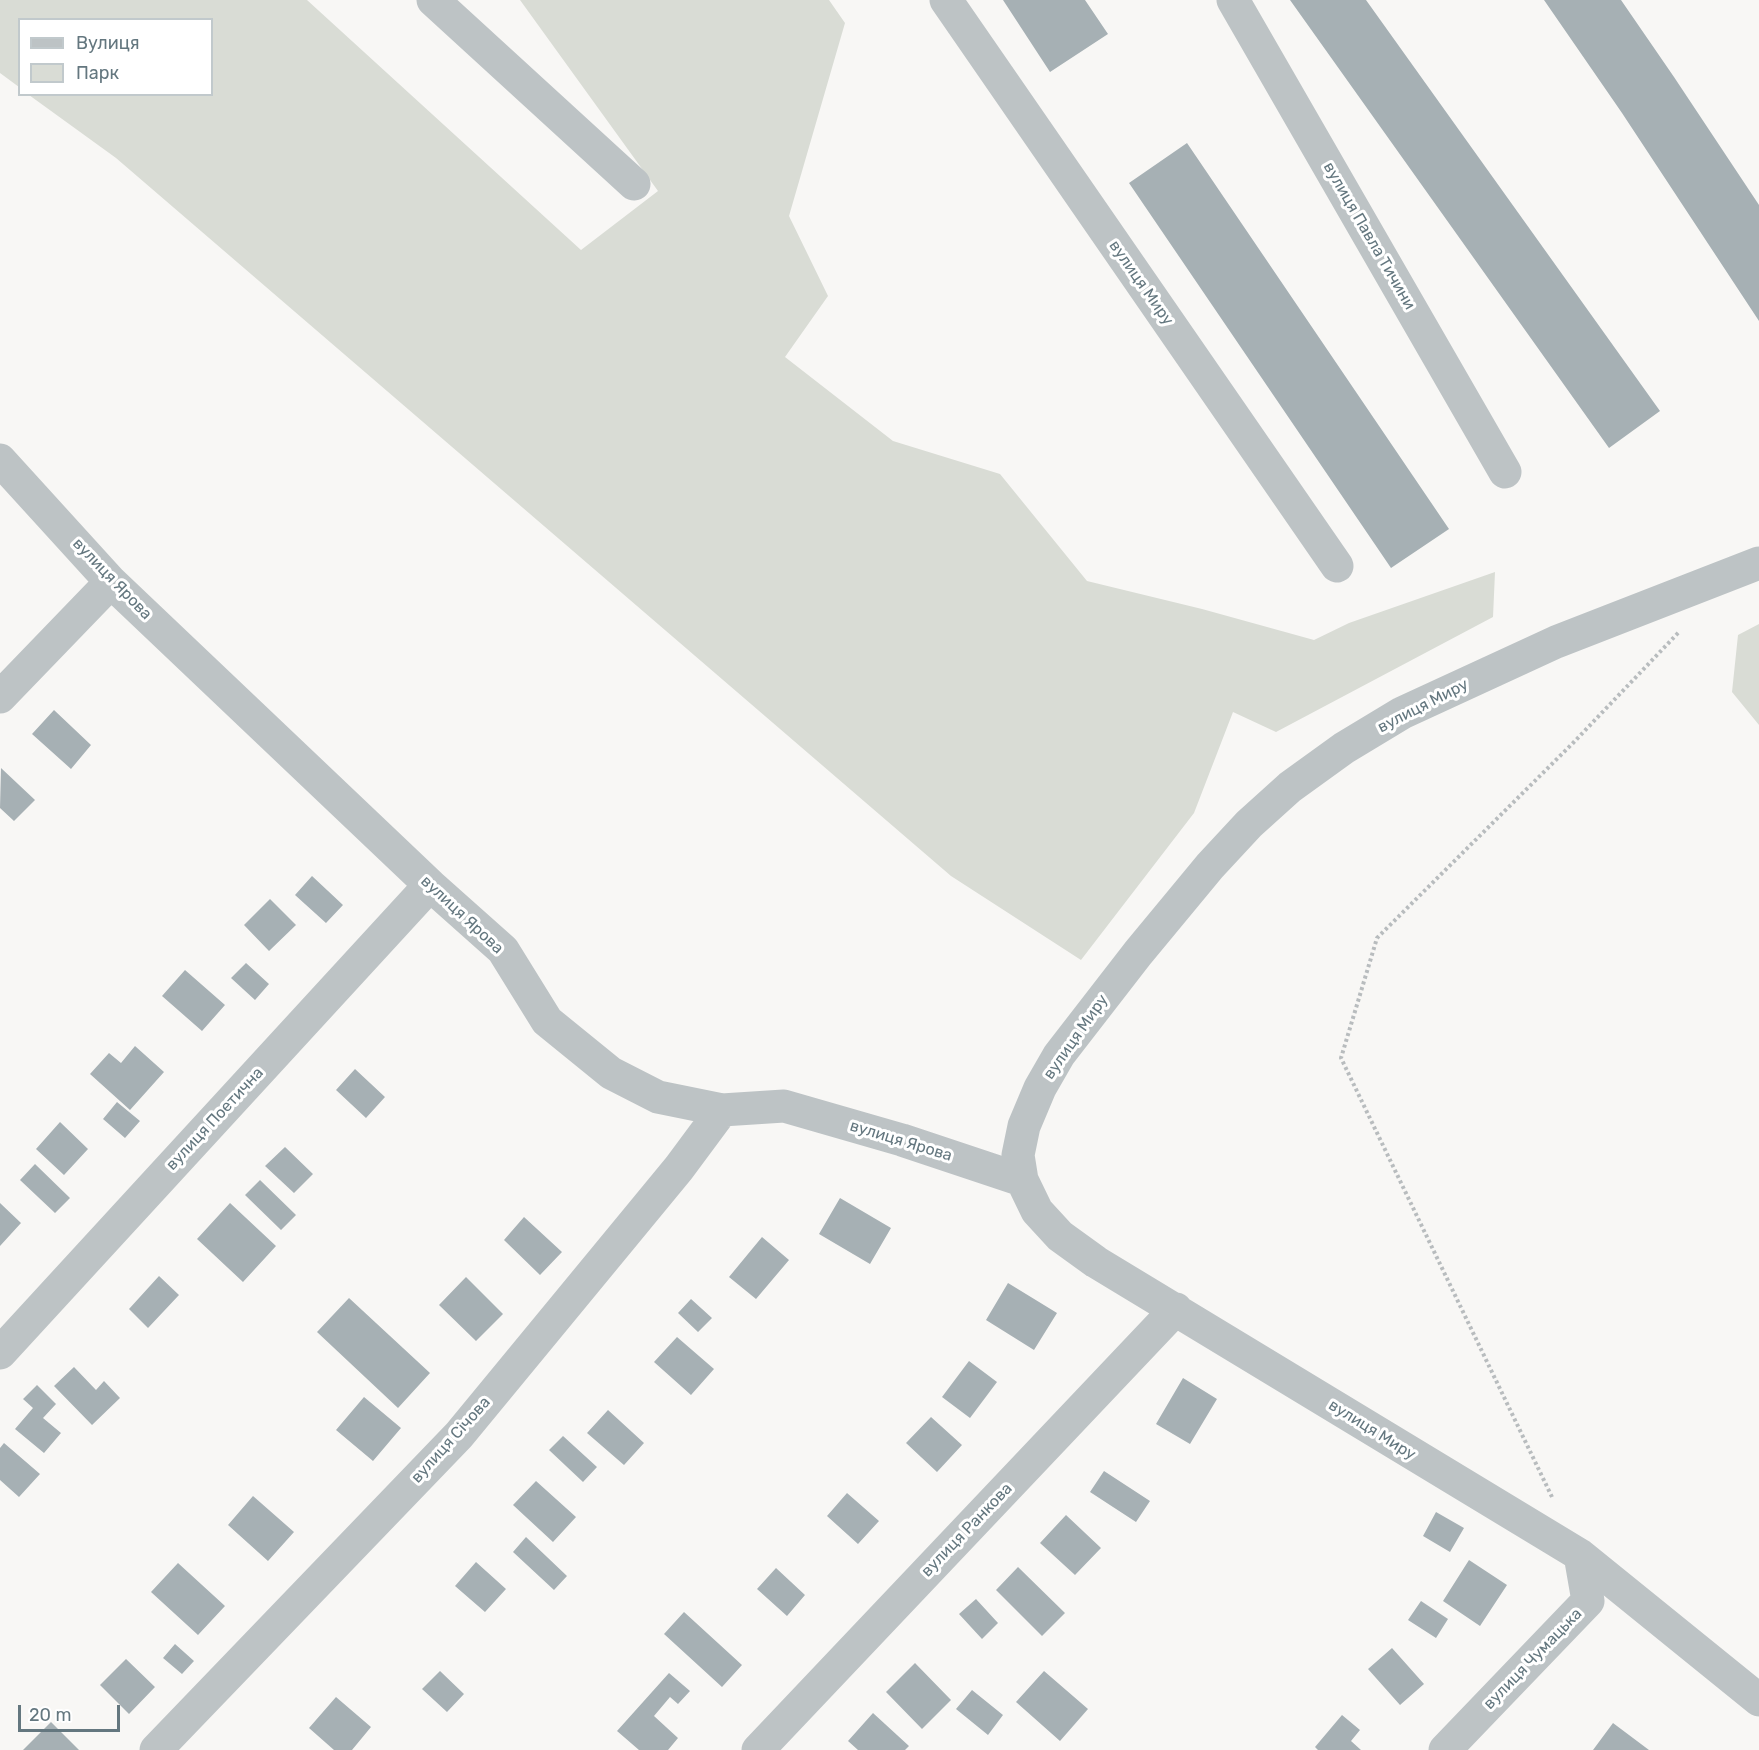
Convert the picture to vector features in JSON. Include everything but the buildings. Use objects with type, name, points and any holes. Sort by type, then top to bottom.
[{"type":"street","points":[[433,0],[634,184]]},
{"type":"street","name":"вулиця Миру","points":[[946,0],[1336,566]]},
{"type":"street","name":"вулиця Павла Тичини","points":[[1233,0],[1504,472]]},
{"type":"street","name":"вулиця Ярова","points":[[0,460],[111,582],[430,885],[503,950],[547,1021],[611,1073],[658,1097],[722,1110],[784,1106],[902,1140],[1022,1180]]},
{"type":"street","name":"вулиця Миру","points":[[1759,562],[1556,642],[1402,713],[1344,748],[1290,787],[1210,866],[1137,952],[1059,1055],[1040,1088],[1024,1126],[1018,1155],[1022,1180],[1037,1211],[1059,1236],[1096,1262],[1580,1555],[1759,1700]]},
{"type":"street","points":[[0,698],[111,582]]},
{"type":"street","name":"вулиця Поетична","points":[[0,1353],[430,885]]},
{"type":"street","name":"вулиця Січова","points":[[156,1750],[459,1435],[679,1168],[722,1110]]},
{"type":"street","name":"вулиця Ранкова","points":[[758,1750],[1176,1310]]},
{"type":"street","name":"вулиця Чумацька","points":[[1445,1750],[1588,1601],[1580,1555]]},
{"type":"path","points":[[1554,1501],[1341,1058],[1377,938],[1573,743],[1684,626]]},
{"type":"green space","points":[[0,0],[307,0],[581,250],[658,191],[520,0],[829,0],[845,23],[789,216],[828,296],[785,357],[893,441],[1000,474],[1087,581],[1202,609],[1314,640],[1349,623],[1495,572],[1493,617],[1276,732],[1233,712],[1194,813],[1081,960],[951,876],[116,158],[30,96],[213,96],[213,18],[18,18],[18,86],[0,73]]},
{"type":"green space","points":[[1759,624],[1759,725],[1732,692],[1738,635]]}]
